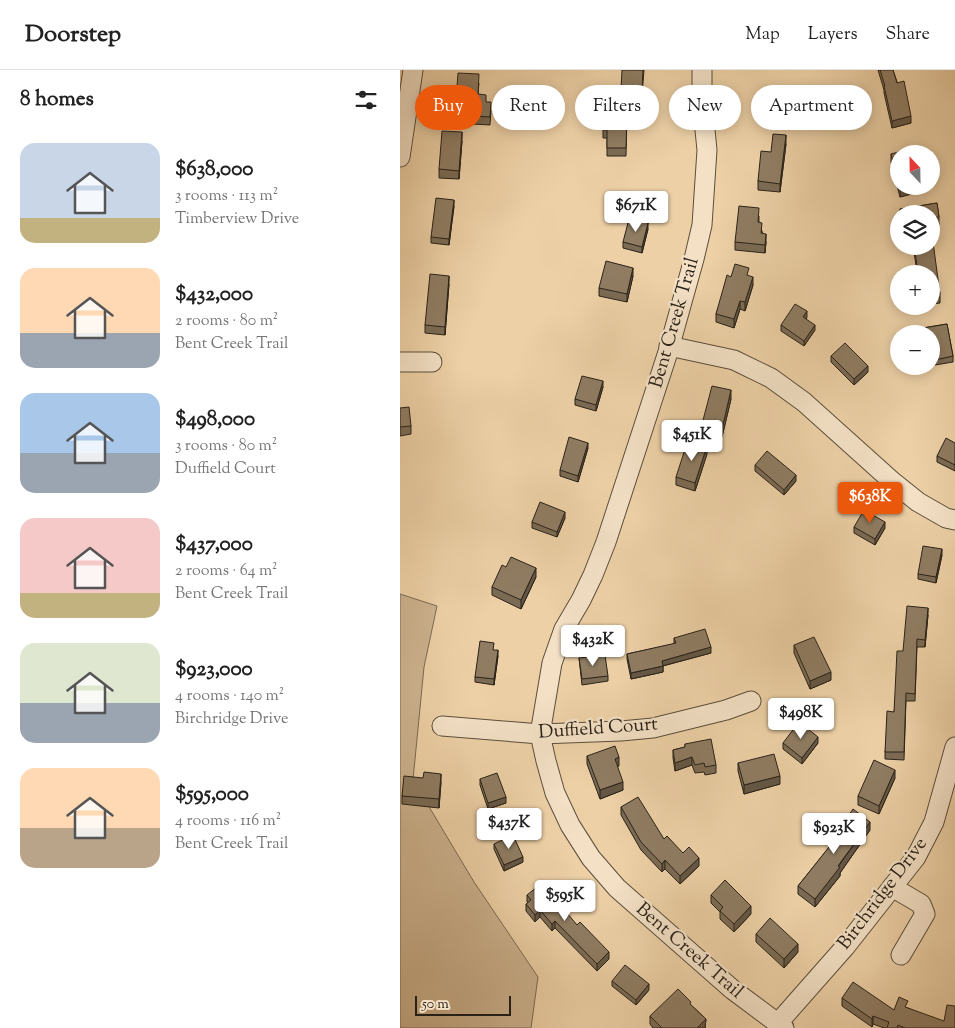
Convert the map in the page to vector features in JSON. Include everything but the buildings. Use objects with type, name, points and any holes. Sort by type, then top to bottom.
[{"type":"street","points":[[400,157],[413,70]]},
{"type":"street","name":"Bent Creek Trail","points":[[702,70],[702,100],[707,150],[702,225],[694,259],[670,346],[606,542],[581,600],[564,628],[552,663],[540,734],[555,793],[570,825],[591,858],[616,888],[733,990],[781,1026]]},
{"type":"street","points":[[670,346],[734,360],[771,378],[804,402],[892,482],[918,502],[946,518],[955,520]]},
{"type":"street","points":[[400,362],[432,362]]},
{"type":"street","name":"Duffield Court","points":[[442,726],[540,734],[621,731],[653,728],[726,710],[751,701]]},
{"type":"street","name":"Birchridge Drive","points":[[781,1026],[916,856],[934,822],[955,746]]},
{"type":"street","points":[[892,887],[921,904],[925,914],[901,955]]},
{"type":"shaded area","points":[[400,594],[437,606],[424,667],[413,780],[474,882],[538,977],[531,1028],[400,1028]]}]
